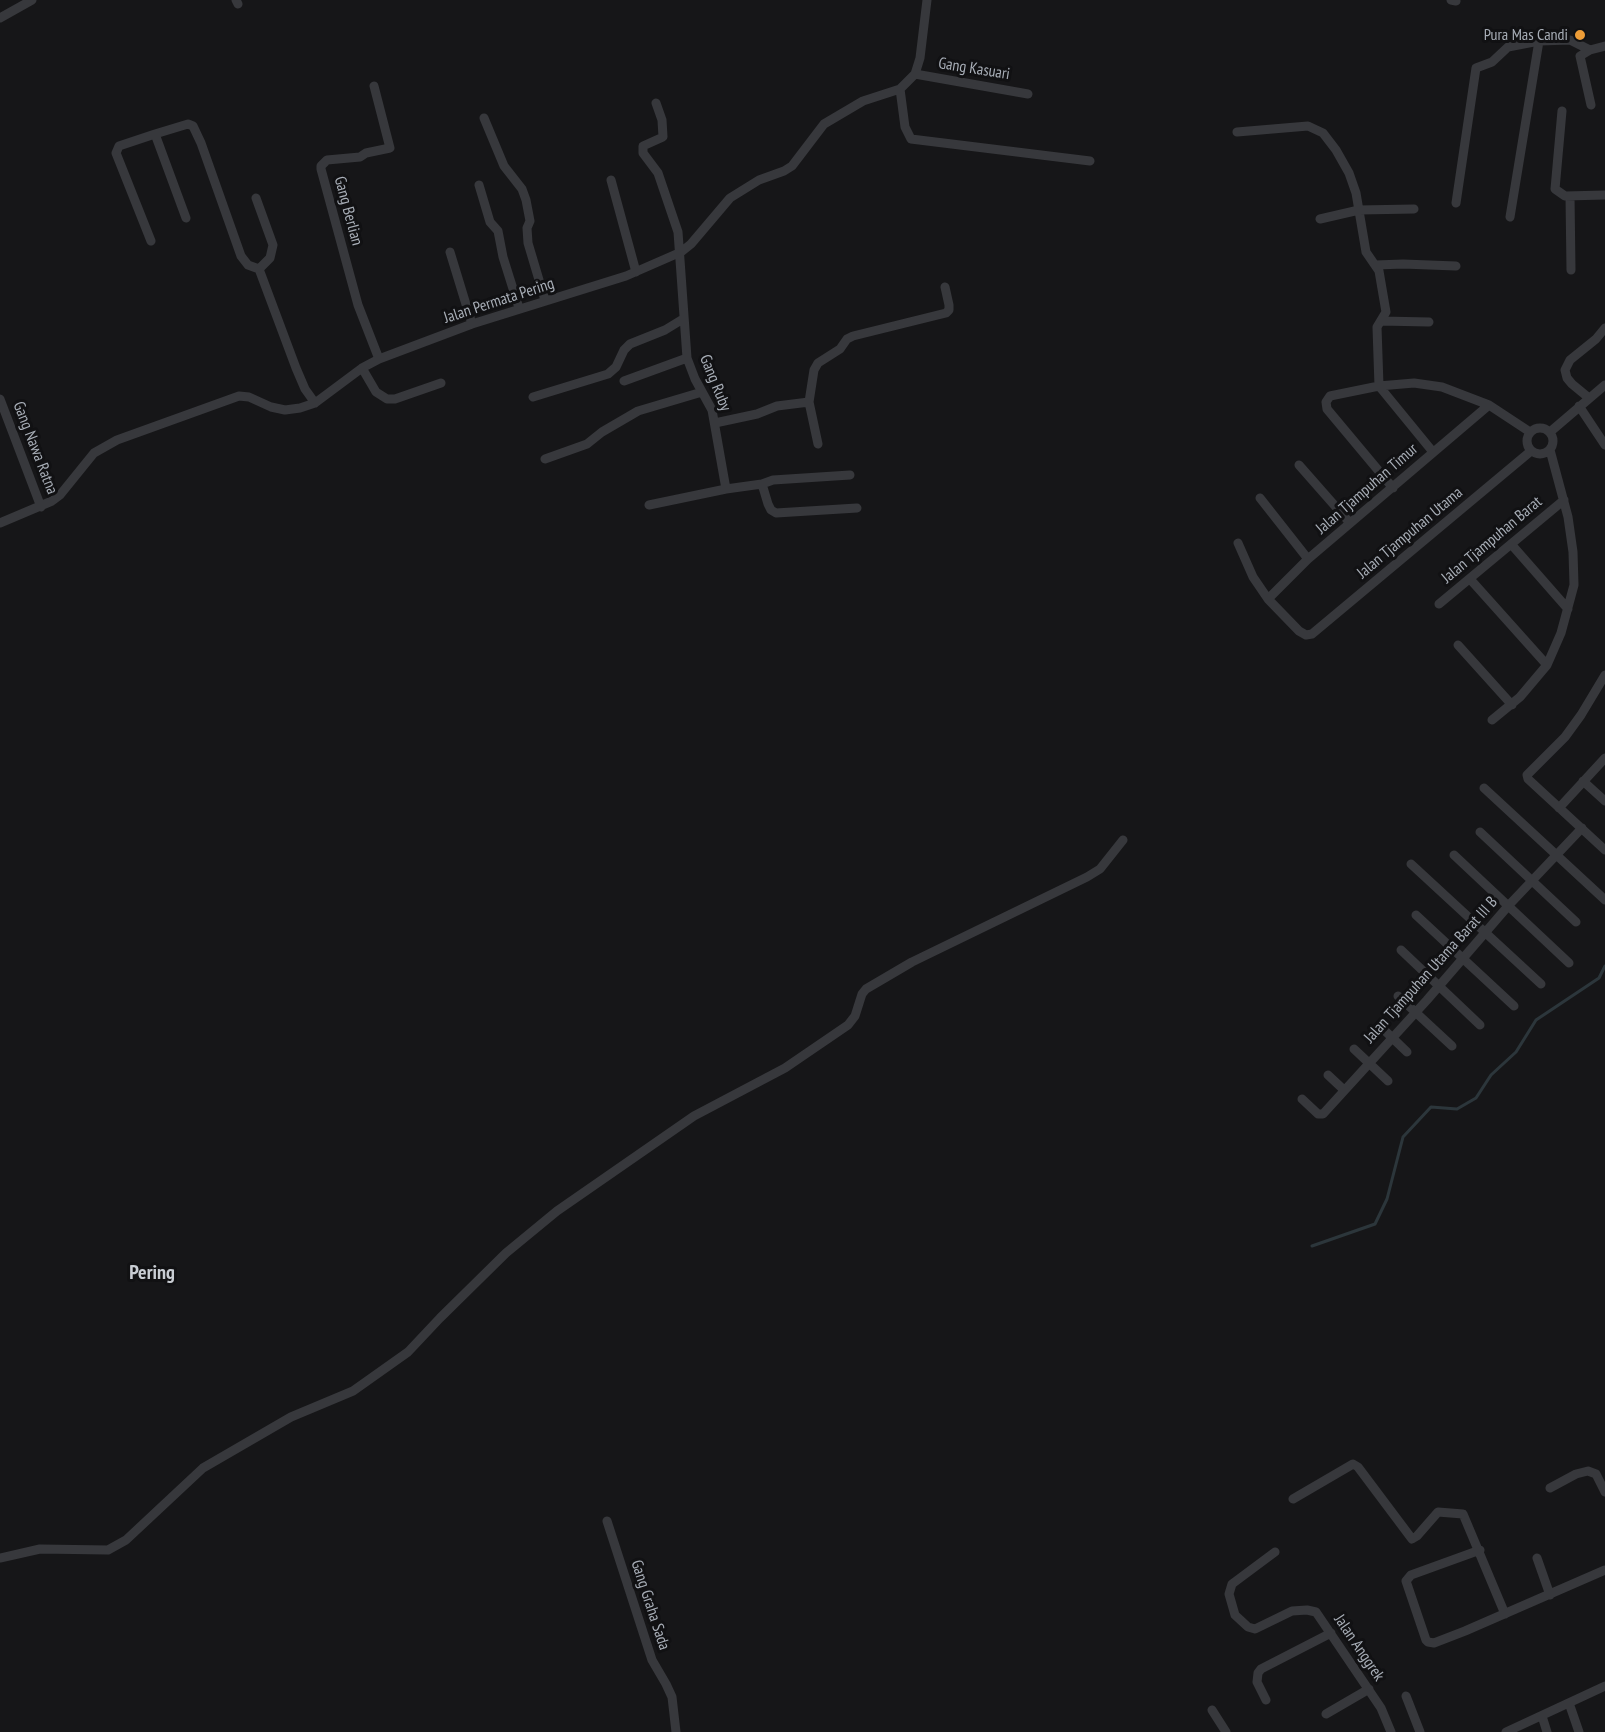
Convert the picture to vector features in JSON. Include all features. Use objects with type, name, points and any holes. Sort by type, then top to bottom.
[{"type":"street","points":[[0,18],[32,0]]},
{"type":"street","points":[[915,74],[920,58],[927,0]]},
{"type":"street","points":[[1456,203],[1476,68],[1492,62],[1508,46],[1539,41],[1570,40],[1590,50]]},
{"type":"street","points":[[1510,217],[1539,41]]},
{"type":"street","points":[[1591,105],[1580,58],[1583,53],[1605,46]]},
{"type":"street","name":"Jalan Permata Pering","points":[[0,523],[41,507],[60,495],[94,453],[117,440],[239,396],[249,397],[271,407],[285,410],[315,403],[362,368],[379,359],[519,308],[565,296],[636,272],[681,252],[691,244],[730,198],[759,180],[792,166],[824,124],[863,101],[900,89],[915,74]]},
{"type":"street","name":"Gang Kasuari","points":[[915,74],[1028,94]]},
{"type":"street","name":"Gang Berlian","points":[[374,86],[390,148],[366,153],[360,157],[327,160],[321,169],[358,305],[379,359]]},
{"type":"street","points":[[900,89],[904,127],[911,139],[1090,161]]},
{"type":"street","name":"Gang Ruby","points":[[656,103],[662,120],[663,137],[643,146],[643,153],[655,168],[662,183],[678,232],[687,358],[712,410],[726,489]]},
{"type":"street","points":[[1562,111],[1556,189],[1565,196],[1605,195]]},
{"type":"street","points":[[484,118],[504,166],[522,189],[526,200],[530,221],[527,228],[528,243],[545,300]]},
{"type":"street","points":[[151,241],[116,153],[119,146],[188,124],[193,126],[201,143],[241,256],[248,265],[259,269],[296,368],[305,389],[315,403]]},
{"type":"street","points":[[1237,132],[1308,126],[1323,132],[1336,150],[1349,173],[1356,193],[1366,252],[1379,271],[1386,312],[1377,327],[1376,336],[1379,386],[1433,452]]},
{"type":"street","points":[[155,134],[186,218]]},
{"type":"street","points":[[611,180],[636,272]]},
{"type":"street","points":[[479,184],[490,222],[498,231],[503,257],[519,308]]},
{"type":"street","points":[[1570,196],[1571,270]]},
{"type":"street","points":[[256,198],[273,245],[270,258],[259,269]]},
{"type":"street","points":[[1320,219],[1359,210],[1414,209]]},
{"type":"street","points":[[450,252],[472,324]]},
{"type":"street","points":[[1376,266],[1403,264],[1456,266]]},
{"type":"street","points":[[818,444],[809,402],[814,370],[821,359],[840,349],[847,339],[853,336],[946,313],[949,305],[945,286]]},
{"type":"street","points":[[533,397],[608,374],[616,367],[624,350],[630,344],[665,330],[683,319]]},
{"type":"street","points":[[1381,321],[1429,322]]},
{"type":"street","points":[[1589,398],[1572,384],[1565,370],[1570,360],[1596,339],[1605,328]]},
{"type":"street","points":[[624,381],[687,358]]},
{"type":"street","points":[[362,368],[376,392],[387,399],[395,399],[441,383]]},
{"type":"street","points":[[1393,488],[1327,409],[1326,402],[1330,396],[1379,386],[1414,383],[1442,387],[1489,405],[1530,432]]},
{"type":"street","points":[[1550,432],[1605,385]]},
{"type":"street","points":[[545,459],[587,444],[602,432],[639,411],[702,392]]},
{"type":"street","name":"Gang Nawa Ratna","points":[[0,399],[41,507]]},
{"type":"street","points":[[715,423],[757,414],[777,406],[809,402]]},
{"type":"street","name":"Jalan Tjampuhan Timur","points":[[1268,598],[1308,559],[1489,405]]},
{"type":"street","points":[[1580,406],[1604,442]]},
{"type":"street","points":[[1492,720],[1512,705],[1547,664],[1557,643],[1574,585],[1573,552],[1564,500],[1550,450],[1553,441],[1550,432],[1542,428],[1533,429],[1527,442],[1531,451],[1540,454],[1550,450]]},
{"type":"street","name":"Jalan Tjampuhan Utama","points":[[1268,598],[1299,631],[1306,635],[1317,632],[1531,451]]},
{"type":"street","points":[[1299,465],[1350,523]]},
{"type":"street","points":[[649,505],[773,480],[850,474]]},
{"type":"street","points":[[762,484],[768,504],[776,513],[857,508]]},
{"type":"street","points":[[1260,498],[1308,559]]},
{"type":"street","name":"Jalan Tjampuhan Barat","points":[[1439,604],[1564,500]]},
{"type":"street","points":[[1238,543],[1253,577],[1268,598]]},
{"type":"street","points":[[1511,544],[1568,609]]},
{"type":"street","points":[[1470,579],[1547,664]]},
{"type":"street","points":[[1458,645],[1512,705]]},
{"type":"street","points":[[1605,675],[1565,737],[1527,775],[1528,779],[1605,850]]},
{"type":"street","points":[[1559,808],[1605,758]]},
{"type":"street","points":[[1583,781],[1605,801]]},
{"type":"street","points":[[1484,788],[1605,900]]},
{"type":"street","name":"Jalan Tjampuhan Utama Barat III B","points":[[1302,1099],[1320,1115],[1416,1012],[1509,905],[1582,828]]},
{"type":"street","points":[[1480,832],[1576,922]]},
{"type":"street","points":[[0,1558],[40,1549],[108,1550],[126,1540],[203,1468],[291,1418],[353,1391],[408,1352],[506,1253],[557,1211],[694,1116],[785,1068],[848,1025],[855,1016],[866,988],[912,962],[1087,877],[1100,869],[1123,840]]},
{"type":"street","points":[[1455,855],[1569,963]]},
{"type":"street","points":[[1411,864],[1541,984]]},
{"type":"street","points":[[1416,915],[1514,1006]]},
{"type":"street","points":[[1401,950],[1480,1025]]},
{"type":"street","points":[[1398,996],[1452,1046]]},
{"type":"street","points":[[1380,1026],[1407,1052]]},
{"type":"street","points":[[1354,1049],[1388,1081]]},
{"type":"street","points":[[1328,1076],[1344,1090]]},
{"type":"street","points":[[1293,1499],[1354,1464],[1409,1537],[1417,1536],[1438,1512],[1460,1513],[1465,1516],[1506,1614]]},
{"type":"street","points":[[1550,1488],[1575,1474],[1588,1471],[1596,1474],[1605,1492]]},
{"type":"street","name":"Gang Graha Sada","points":[[607,1521],[652,1660],[672,1697],[676,1732]]},
{"type":"street","points":[[1480,1550],[1411,1575],[1406,1581],[1426,1640],[1438,1641],[1605,1570]]},
{"type":"street","name":"Jalan Anggrek","points":[[1275,1552],[1232,1584],[1229,1594],[1235,1615],[1243,1624],[1255,1629],[1292,1611],[1313,1611],[1319,1614],[1381,1708],[1391,1732]]},
{"type":"street","points":[[1537,1558],[1550,1595]]},
{"type":"street","points":[[1266,1700],[1257,1682],[1261,1669],[1331,1633]]},
{"type":"street","points":[[1506,1732],[1605,1686]]},
{"type":"street","points":[[1326,1714],[1369,1689]]},
{"type":"street","points":[[1406,1696],[1420,1732]]},
{"type":"street","points":[[1569,1703],[1579,1732]]},
{"type":"street","points":[[1212,1710],[1226,1732]]},
{"type":"street","points":[[1542,1716],[1547,1732]]},
{"type":"waterway","points":[[1312,1246],[1375,1224],[1387,1199],[1403,1137],[1431,1107],[1457,1109],[1476,1098],[1491,1075],[1516,1052],[1536,1020],[1599,978],[1605,966]]},
{"type":"place","name":"Pura Mas Candi","points":[[1580,35]]},
{"type":"district","name":"Pering","points":[[152,1273]]}]
